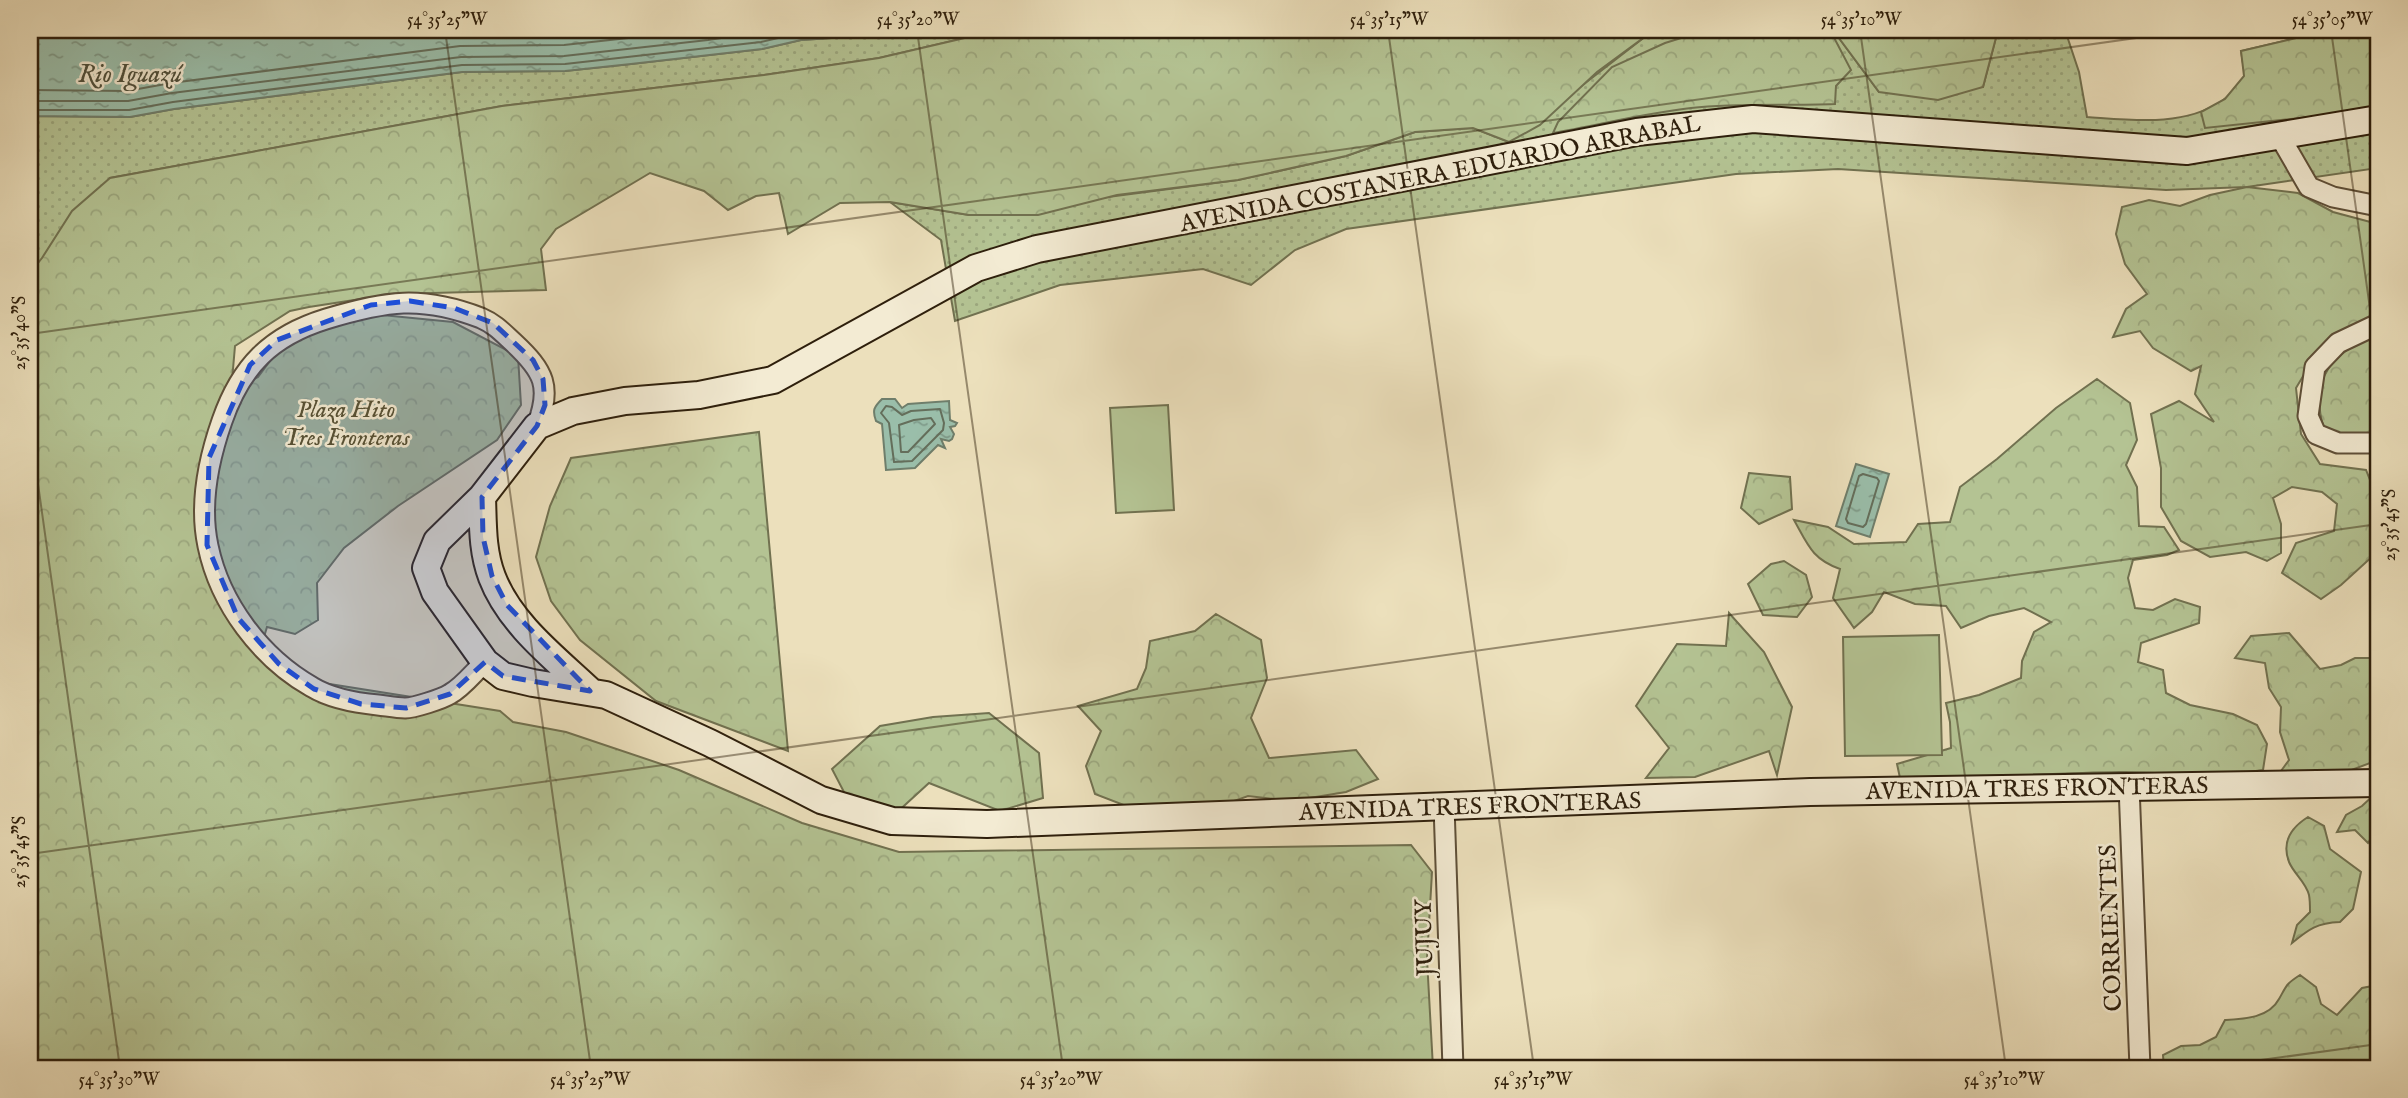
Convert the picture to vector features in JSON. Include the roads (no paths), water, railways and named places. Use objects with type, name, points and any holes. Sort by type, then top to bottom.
[{"type":"main road","name":"AVENIDA COSTANERA EDUARDO ARRABAL","points":[[590,691],[503,676],[485,662],[435,592],[426,568],[437,541],[482,496],[537,426],[573,411],[625,401],[699,395],[773,380],[976,268],[1037,249],[1637,132],[1753,119],[2187,151],[2378,119]]},
{"type":"main road","points":[[482,496],[483,537],[492,576],[507,605],[530,633],[590,691]]},
{"type":"main road","name":"AVENIDA TRES FRONTERAS","points":[[590,691],[606,695],[710,743],[821,800],[892,821],[987,824],[1810,792],[2378,783]]},
{"type":"street","points":[[2279,135],[2309,187],[2333,197],[2378,206]]},
{"type":"street","name":"AVENIDA COSTANERA EDUARDO ARRABAL","points":[[485,662],[450,694],[407,708],[361,704],[314,689],[279,664],[238,618],[217,578],[207,545],[205,502],[209,458],[225,411],[250,365],[277,340],[309,324],[371,305],[397,302],[410,301],[454,308],[493,323],[533,360],[543,379],[545,405],[537,426]]},
{"type":"street","points":[[2378,324],[2339,343],[2315,367],[2308,415],[2316,434],[2338,443],[2378,443]]},
{"type":"street","name":"CORRIENTES","points":[[2129,786],[2140,1068]]},
{"type":"street","name":"JUJUY","points":[[1444,806],[1452,1068]]},
{"type":"water","name":"Rio Iguazú","points":[[30,30],[887,30],[862,36],[801,40],[762,49],[565,71],[462,72],[130,117],[30,116]]},
{"type":"water","points":[[882,399],[895,399],[902,408],[908,404],[949,401],[950,420],[957,423],[950,427],[954,434],[952,439],[941,439],[945,448],[938,445],[915,468],[886,470],[882,424],[876,421],[874,414]]},
{"type":"water","points":[[1856,464],[1889,474],[1870,537],[1836,526]]},
{"type":"park label","name":"Plaza Hito Tres Fronteras","points":[[346,423]]}]
